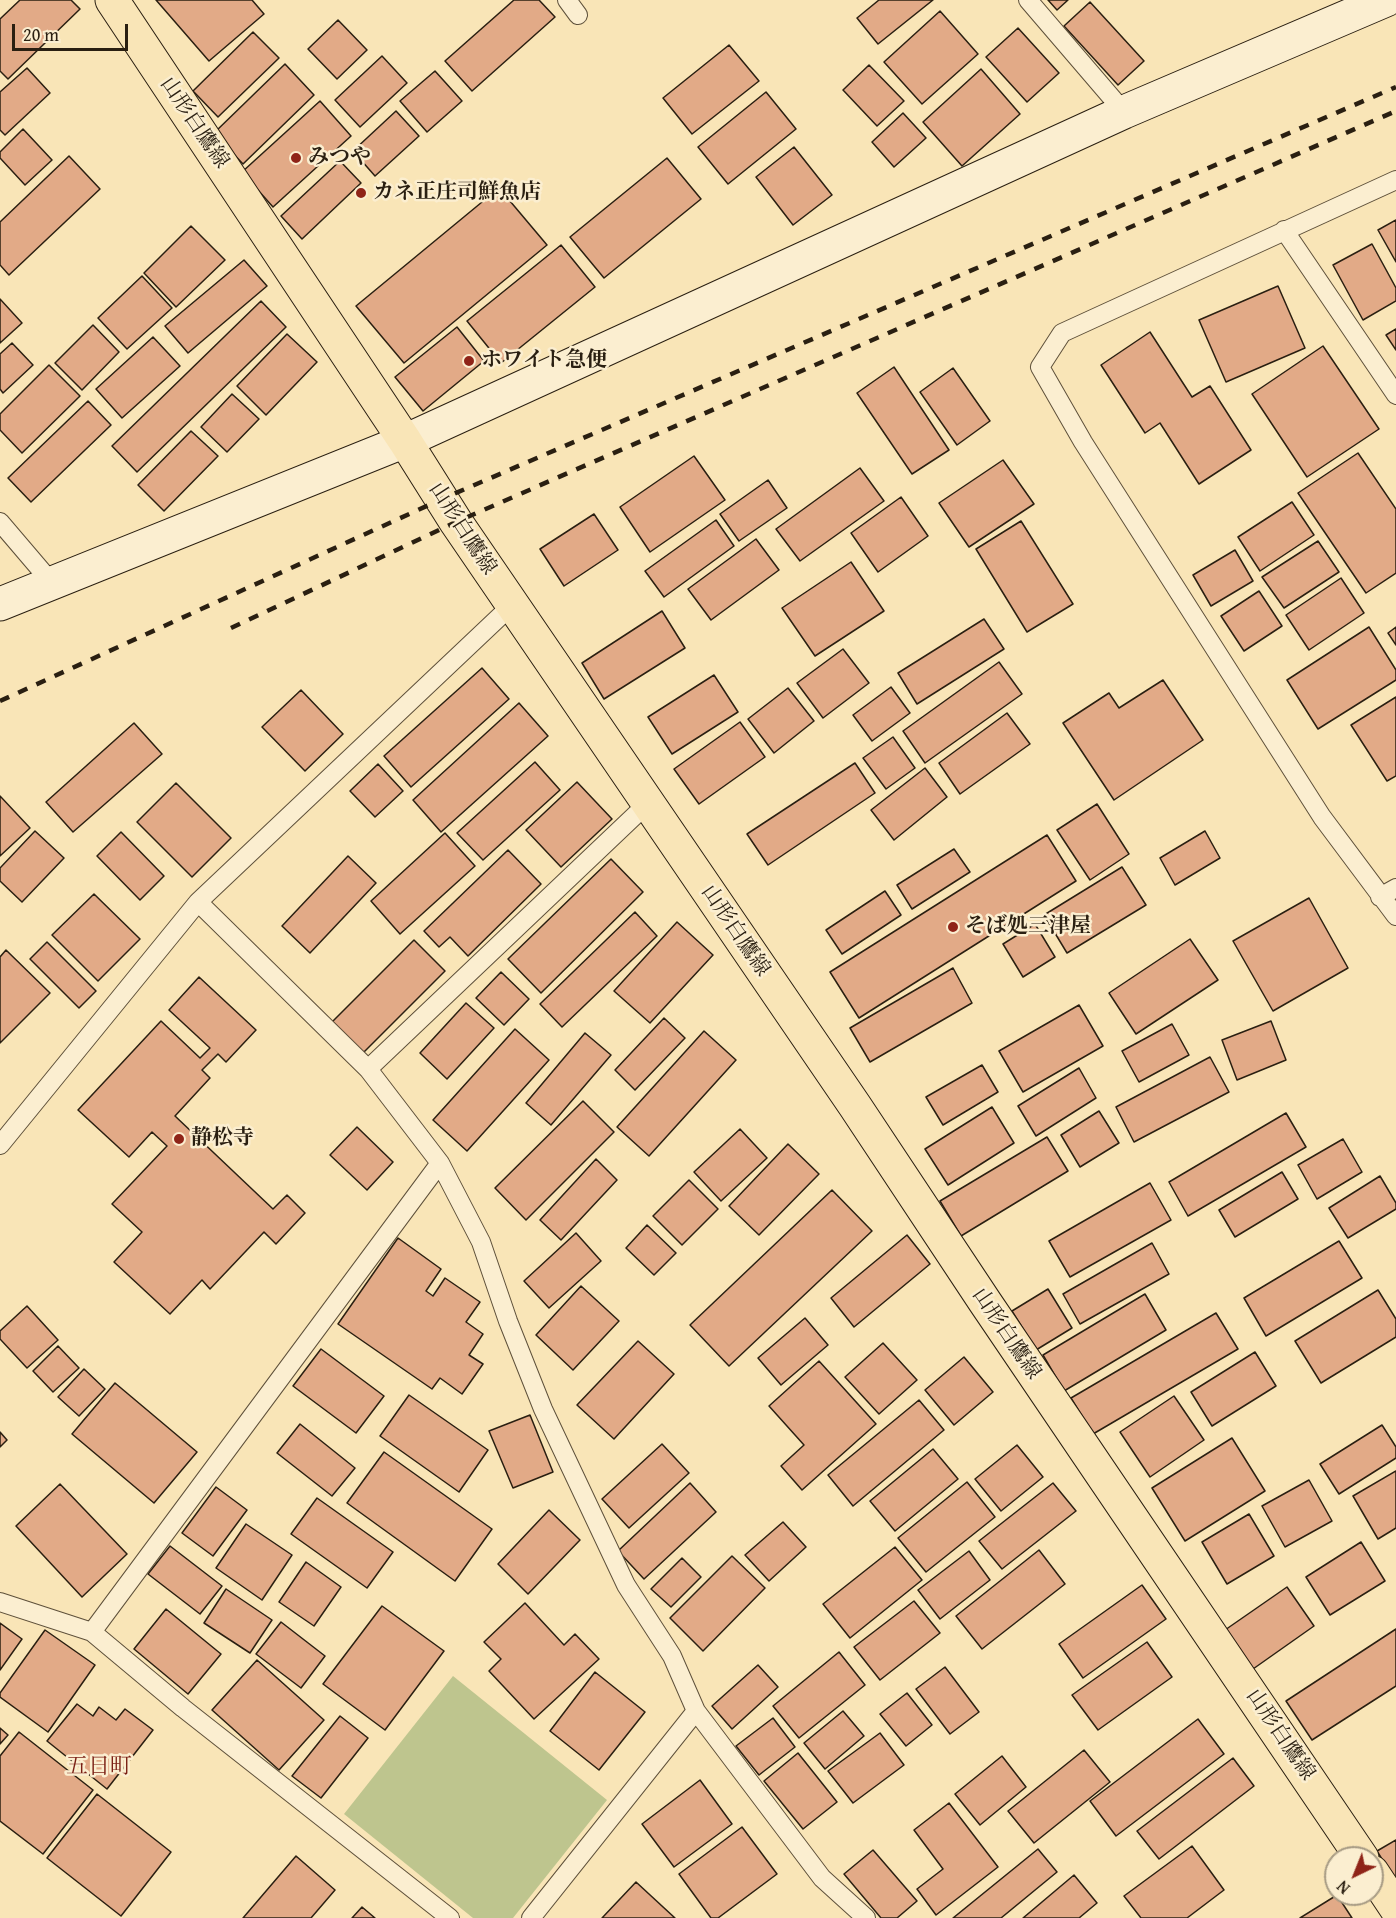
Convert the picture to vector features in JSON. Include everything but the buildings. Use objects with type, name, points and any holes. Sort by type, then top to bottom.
[{"type":"main road","name":"山形白鷹線","points":[[123,5],[512,605],[855,1106],[984,1302],[1354,1846]]},
{"type":"main road","points":[[1384,1890],[1396,1908]]},
{"type":"street","points":[[0,604],[405,441],[1124,112],[1386,0]]},
{"type":"lane","points":[[1028,0],[1124,112]]},
{"type":"lane","points":[[1396,180],[1062,333],[1040,367],[1083,442],[1322,817],[1388,892],[1396,916]]},
{"type":"lane","points":[[1284,230],[1396,395]]},
{"type":"lane","points":[[0,522],[52,583]]},
{"type":"lane","points":[[0,1146],[198,902],[512,605]]},
{"type":"lane","points":[[368,1069],[647,804]]},
{"type":"lane","points":[[198,902],[368,1069],[440,1163],[481,1242],[508,1321],[543,1409],[626,1585],[672,1656],[696,1711],[822,1878],[866,1918]]},
{"type":"lane","points":[[92,1632],[440,1163]]},
{"type":"lane","points":[[0,1602],[92,1632],[183,1708],[450,1918]]},
{"type":"lane","points":[[531,1918],[696,1711]]},
{"type":"green space","points":[[453,1676],[607,1800],[513,1918],[473,1918],[344,1814]]},
{"type":"railway","points":[[0,701],[442,499],[1396,87]]},
{"type":"railway","points":[[231,628],[456,522],[1396,111]]},
{"type":"place","name":"みつや","points":[[296,158]]},
{"type":"place","name":"カネ正庄司鮮魚店","points":[[361,193]]},
{"type":"place","name":"ホワイト急便","points":[[469,361]]},
{"type":"place","name":"そば処三津屋","points":[[953,927]]},
{"type":"place","name":"静松寺","points":[[179,1139]]},
{"type":"district","name":"五日町","points":[[99,1767]]}]
